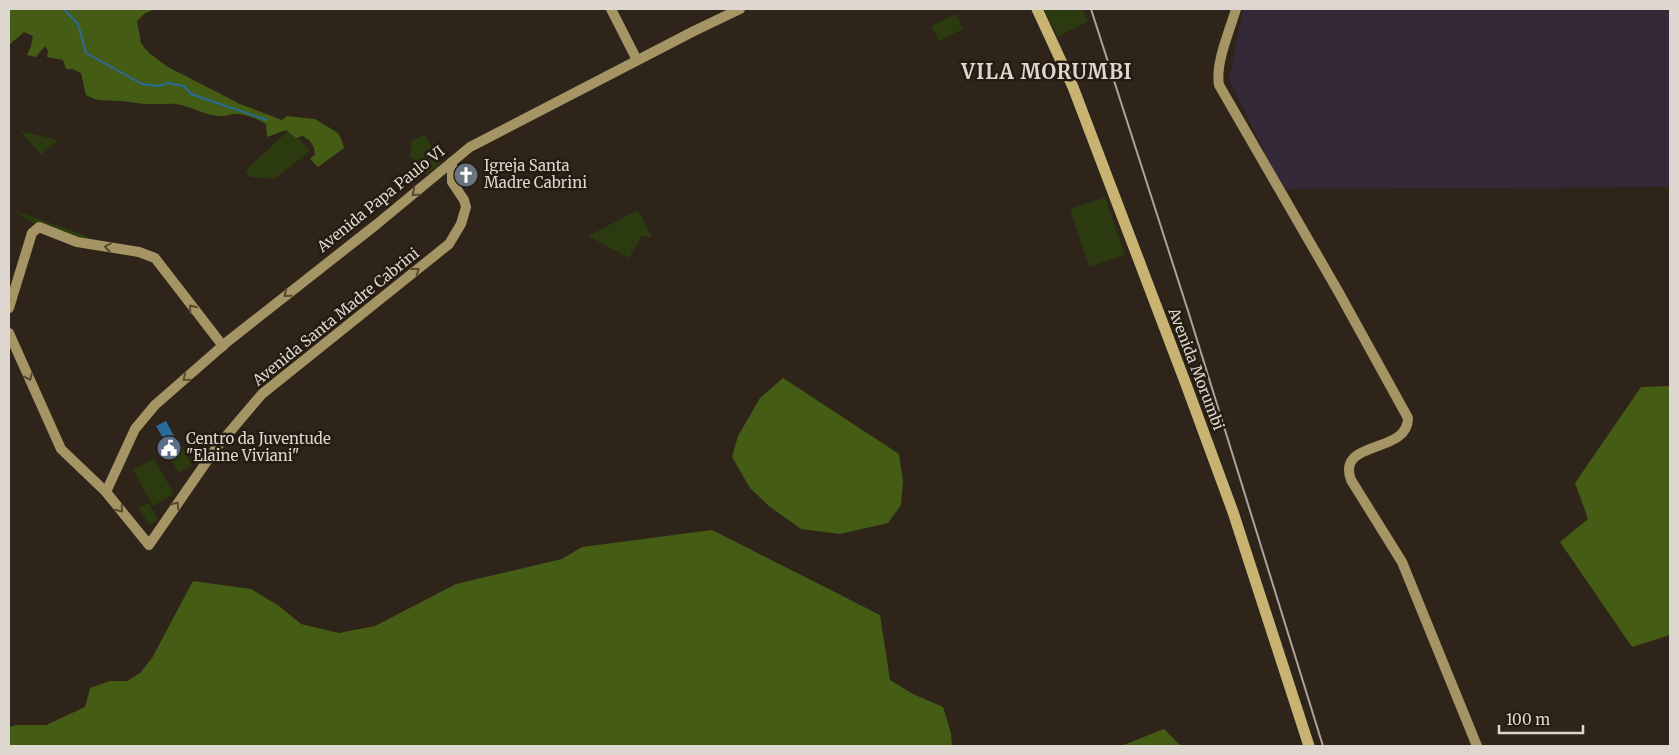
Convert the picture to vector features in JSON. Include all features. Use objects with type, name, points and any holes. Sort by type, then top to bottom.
[{"type":"main road","points":[[611,9],[638,60]]},
{"type":"main road","name":"Avenida Papa Paulo VI","points":[[106,492],[130,440],[148,411],[223,346],[429,182],[470,147],[740,9]]},
{"type":"main road","name":"Avenida Morumbi","points":[[1037,9],[1073,87],[1230,503],[1309,746]]},
{"type":"main road","points":[[1236,9],[1219,66],[1219,85],[1338,291],[1408,418],[1406,429],[1398,438],[1354,457],[1348,474],[1402,562],[1477,746]]},
{"type":"main road","points":[[429,182],[445,180],[452,182],[452,162]]},
{"type":"main road","name":"Avenida Santa Madre Cabrini","points":[[106,492],[149,545],[216,448],[262,394],[449,244],[461,224],[466,207],[464,200],[452,182]]},
{"type":"main road","points":[[9,306],[32,234],[39,227],[77,242],[140,252],[155,258],[223,346]]},
{"type":"main road","points":[[9,333],[61,448],[106,492]]},
{"type":"shaded area","points":[[1243,9],[1670,9],[1670,187],[1283,189],[1229,80]]},
{"type":"green space","points":[[9,9],[155,9],[144,14],[137,21],[141,43],[149,53],[168,67],[240,104],[282,120],[287,116],[315,119],[338,133],[344,148],[318,167],[310,159],[315,154],[313,145],[303,136],[296,138],[286,130],[267,137],[266,124],[251,117],[233,114],[213,115],[177,104],[143,104],[94,99],[86,95],[81,73],[72,69],[66,69],[63,60],[47,57],[48,51],[45,46],[36,57],[27,55],[33,36],[24,32],[9,45]]},
{"type":"green space","points":[[1044,9],[1082,9],[1088,21],[1058,37]]},
{"type":"green space","points":[[956,14],[963,29],[939,41],[931,26]]},
{"type":"green space","points":[[290,129],[310,151],[274,179],[251,177],[246,172],[248,168]]},
{"type":"green space","points":[[20,131],[58,140],[41,155]]},
{"type":"green space","points":[[425,134],[441,163],[426,175],[419,163],[410,156],[411,141]]},
{"type":"green space","points":[[1105,197],[1125,255],[1089,267],[1070,209]]},
{"type":"green space","points":[[13,210],[87,236],[89,239],[82,241],[34,224]]},
{"type":"green space","points":[[638,210],[652,237],[642,236],[629,258],[588,236]]},
{"type":"green space","points":[[783,378],[899,454],[903,481],[901,505],[888,523],[840,534],[801,529],[770,507],[750,488],[732,457],[738,436],[760,398]]},
{"type":"green space","points":[[1670,386],[1670,635],[1632,647],[1560,542],[1588,519],[1575,483],[1641,387]]},
{"type":"green space","points":[[180,443],[192,465],[179,473],[166,451]]},
{"type":"green space","points":[[154,458],[174,494],[153,506],[133,470]]},
{"type":"green space","points":[[149,503],[158,520],[149,525],[139,508]]},
{"type":"green space","points":[[712,530],[880,615],[890,680],[913,694],[943,707],[951,733],[952,746],[9,746],[9,727],[17,725],[46,725],[85,707],[90,688],[110,681],[127,681],[140,673],[152,658],[193,581],[251,589],[279,606],[301,624],[339,633],[375,626],[456,584],[562,559],[582,547]]},
{"type":"green space","points":[[1164,729],[1181,746],[1121,746]]},
{"type":"water","points":[[166,421],[176,440],[167,445],[156,426]]},
{"type":"waterway","points":[[64,9],[78,24],[86,53],[142,84],[159,86],[168,83],[184,86],[191,94],[267,120]]},
{"type":"railway","points":[[1091,9],[1189,314],[1323,746]]},
{"type":"place","name":"Igreja Santa Madre Cabrini","points":[[466,175]]},
{"type":"place","name":"Centro da Juventude \"Elaine Viviani\"","points":[[169,448]]},
{"type":"district","name":"VILA MORUMBI","points":[[1047,72]]}]
